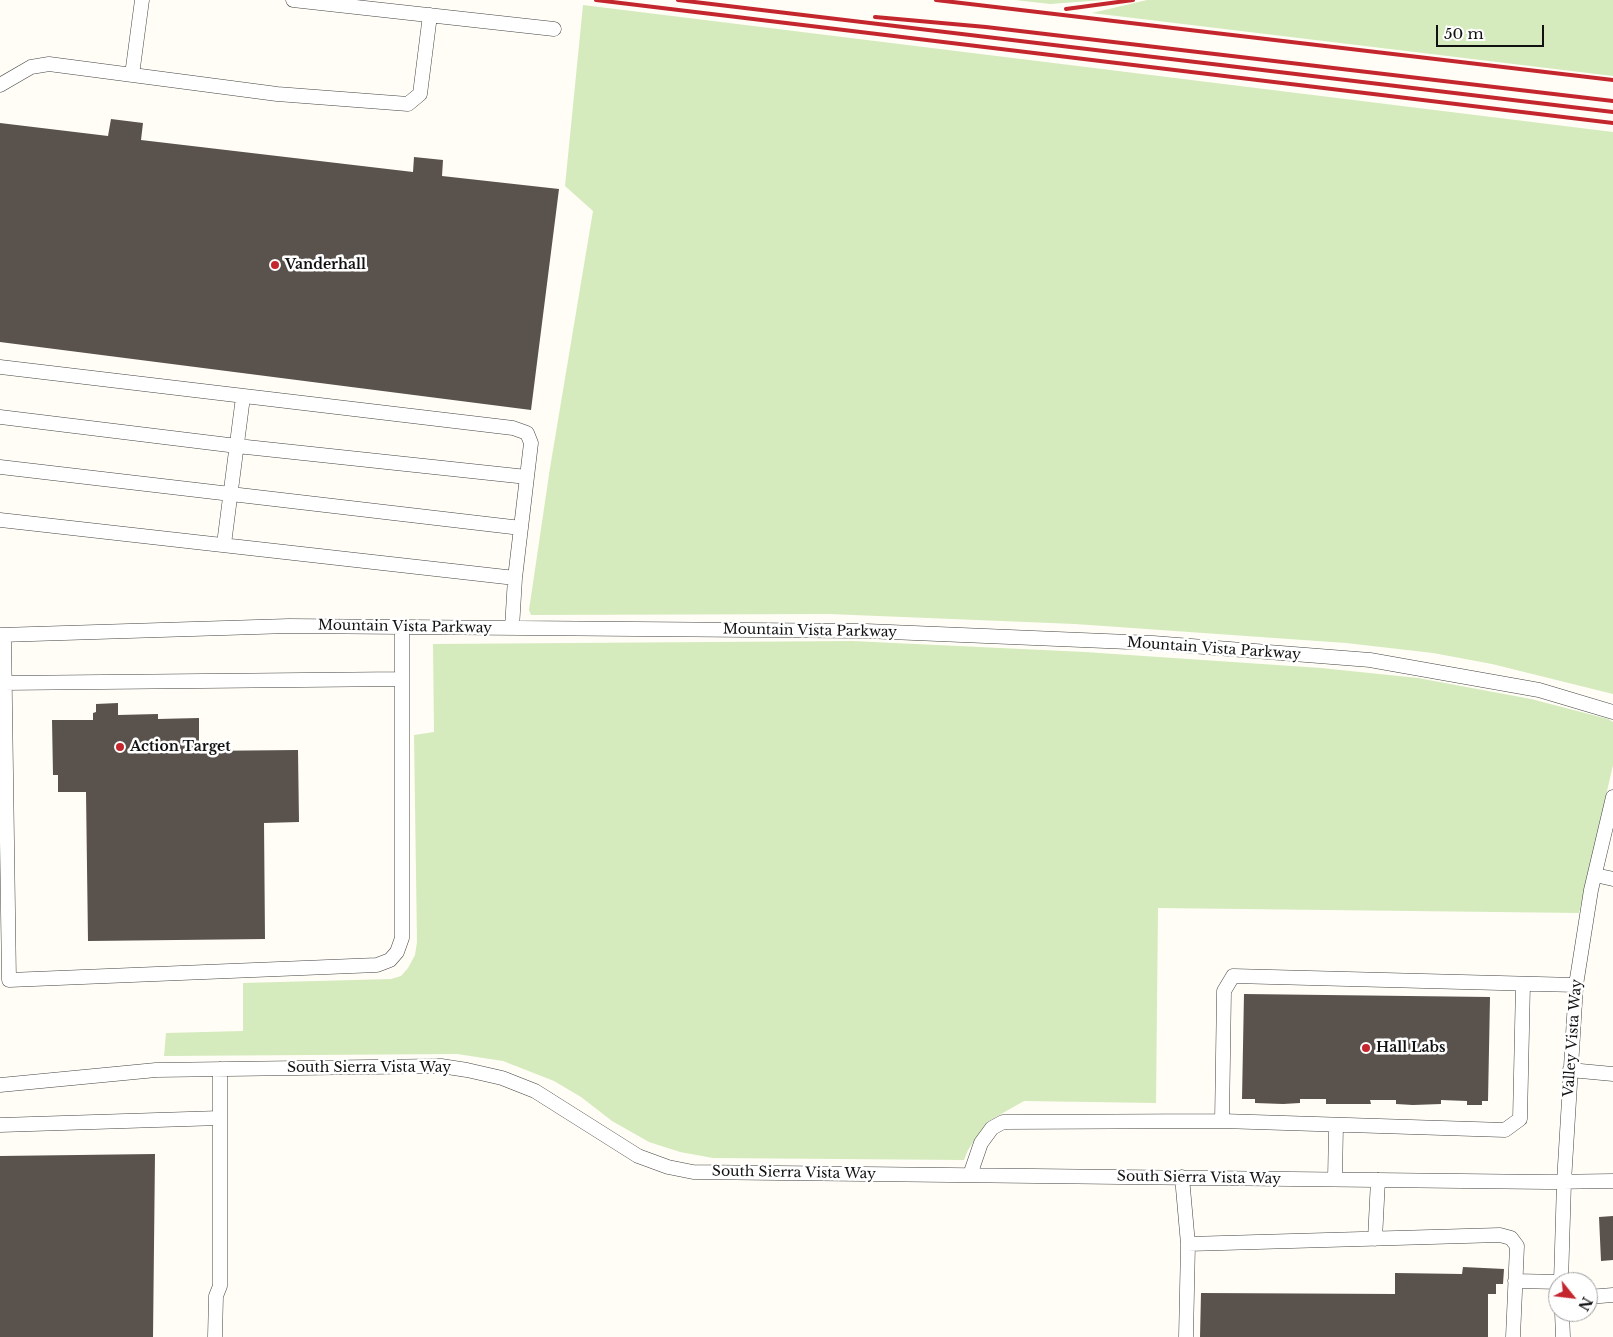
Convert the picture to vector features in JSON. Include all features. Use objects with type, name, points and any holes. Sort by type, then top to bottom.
[{"type":"street","points":[[132,75],[142,0]]},
{"type":"street","points":[[293,0],[554,29]]},
{"type":"street","points":[[0,85],[25,70],[49,64],[277,94],[408,104],[420,94],[430,15]]},
{"type":"street","points":[[0,367],[513,428],[527,434],[531,443],[515,578],[512,628]]},
{"type":"street","points":[[224,544],[243,397]]},
{"type":"street","points":[[0,417],[237,446],[527,477]]},
{"type":"street","points":[[0,467],[521,528]]},
{"type":"street","points":[[0,520],[515,578]]},
{"type":"street","name":"Mountain Vista Parkway","points":[[2,635],[289,626],[866,631],[1143,643],[1370,660],[1539,690],[1613,712]]},
{"type":"street","points":[[2,635],[9,980],[377,965],[390,960],[397,952],[402,938],[402,627]]},
{"type":"street","points":[[3,683],[402,679]]},
{"type":"street","name":"Valley Vista Way","points":[[1561,1272],[1564,1182],[1576,985],[1595,875],[1613,797]]},
{"type":"street","points":[[1595,875],[1613,879]]},
{"type":"street","points":[[1222,1121],[1224,991],[1233,976],[1576,985]]},
{"type":"street","points":[[970,1175],[981,1143],[992,1128],[1003,1122],[1222,1121],[1505,1130],[1520,1119],[1523,984]]},
{"type":"street","name":"South Sierra Vista Way","points":[[0,1084],[156,1070],[441,1066],[502,1078],[535,1091],[638,1156],[668,1168],[692,1172],[1613,1181]]},
{"type":"street","points":[[215,1337],[216,1296],[220,1286],[220,1069]]},
{"type":"street","points":[[1570,1070],[1613,1074]]},
{"type":"street","points":[[0,1125],[220,1118]]},
{"type":"street","points":[[1334,1179],[1336,1126]]},
{"type":"street","points":[[1182,1177],[1188,1244],[1186,1337]]},
{"type":"street","points":[[1375,1239],[1378,1180]]},
{"type":"street","points":[[1188,1244],[1506,1236],[1515,1242],[1517,1246],[1513,1337]]},
{"type":"street","points":[[1515,1281],[1548,1282]]},
{"type":"street","points":[[1598,1296],[1613,1295]]},
{"type":"street","points":[[1563,1322],[1564,1337]]},
{"type":"green space","points":[[1015,0],[1104,0],[1050,4]]},
{"type":"green space","points":[[1147,0],[1613,0],[1613,76],[1092,13]]},
{"type":"green space","points":[[583,5],[1613,132],[1613,694],[1492,664],[1433,653],[1346,643],[1075,624],[829,614],[531,615],[529,610],[550,468],[593,211],[565,186]]},
{"type":"green space","points":[[852,641],[1085,652],[1321,668],[1418,678],[1531,699],[1608,719],[1613,722],[1613,765],[1579,913],[1158,908],[1156,1103],[1024,1101],[987,1122],[968,1150],[964,1160],[713,1158],[680,1152],[649,1142],[612,1121],[581,1097],[554,1081],[503,1061],[457,1054],[164,1056],[166,1033],[243,1031],[243,983],[391,979],[401,976],[408,968],[415,955],[417,942],[414,735],[434,732],[433,644]]},
{"type":"building","name":"Vanderhall","points":[[111,119],[143,123],[141,140],[413,172],[414,157],[443,160],[442,176],[559,189],[531,410],[0,342],[0,123],[108,136]]},
{"type":"building","name":"Action Target","points":[[118,703],[118,715],[158,714],[158,719],[199,718],[199,751],[298,750],[299,822],[264,823],[265,939],[88,941],[86,792],[58,792],[58,775],[53,775],[52,720],[93,720],[96,704]]},
{"type":"building","name":"Hall Labs","points":[[1244,994],[1490,997],[1488,1101],[1482,1101],[1482,1105],[1467,1105],[1467,1101],[1441,1100],[1441,1104],[1413,1105],[1396,1104],[1396,1100],[1370,1100],[1371,1104],[1326,1104],[1326,1099],[1300,1099],[1300,1103],[1283,1104],[1255,1103],[1255,1099],[1242,1099]]},
{"type":"building","points":[[155,1154],[153,1337],[0,1337],[0,1156]]},
{"type":"building","points":[[1613,1216],[1613,1260],[1601,1261],[1599,1217]]},
{"type":"building","points":[[1463,1267],[1504,1269],[1503,1284],[1496,1284],[1496,1294],[1488,1294],[1488,1337],[1200,1337],[1201,1293],[1395,1294],[1395,1273],[1462,1274]]},
{"type":"railway","points":[[596,0],[1613,123]]},
{"type":"railway","points":[[678,0],[1613,112]]},
{"type":"railway","points":[[936,0],[1613,80]]},
{"type":"railway","points":[[1066,9],[1133,0]]},
{"type":"railway","points":[[875,17],[986,27],[1613,101]]},
{"type":"place","name":"Vanderhall","points":[[275,265]]},
{"type":"place","name":"Action Target","points":[[120,747]]},
{"type":"place","name":"Hall Labs","points":[[1366,1048]]}]
